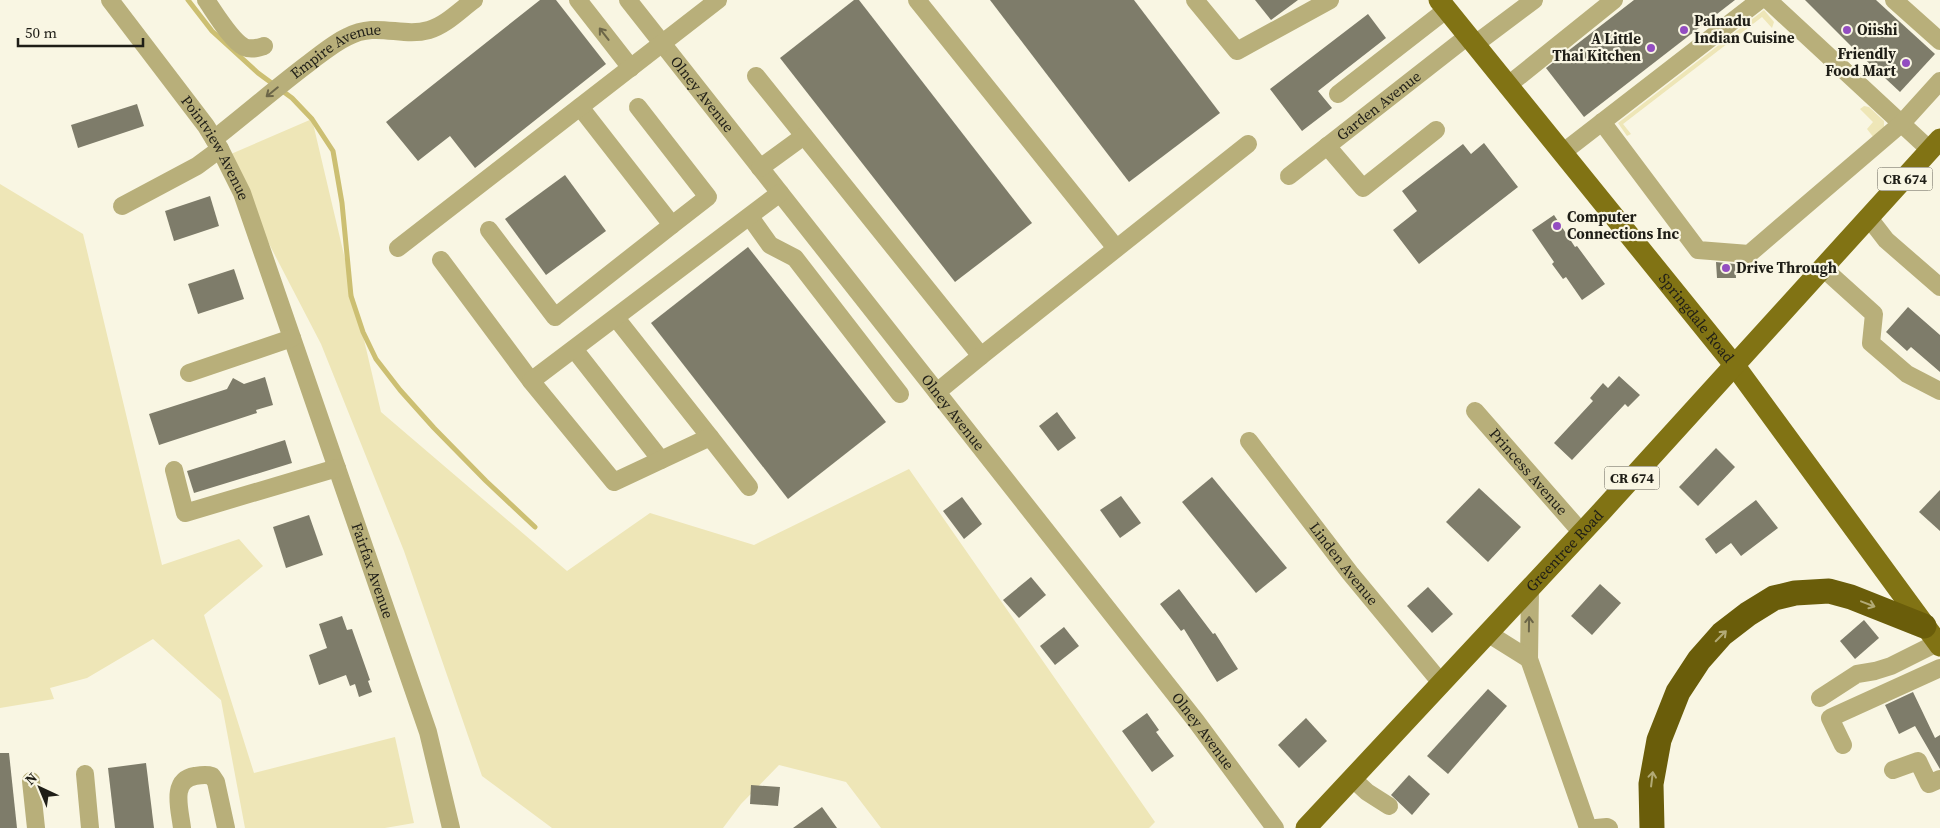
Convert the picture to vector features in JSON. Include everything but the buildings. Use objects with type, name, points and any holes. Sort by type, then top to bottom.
[{"type":"highway","points":[[1652,828],[1651,784],[1659,740],[1678,692],[1699,660],[1722,634],[1741,619],[1774,598],[1795,593],[1829,591],[1851,597],[1934,638]]},
{"type":"main road","name":"Springdale Road","points":[[1442,5],[1735,366],[1934,638]]},
{"type":"main road","name":"Greentree Road","points":[[1306,828],[1489,634],[1935,145]]},
{"type":"street","name":"Pointview Avenue","points":[[110,0],[217,144],[242,194],[284,315]]},
{"type":"street","points":[[206,0],[236,41],[245,47],[255,49],[264,46]]},
{"type":"street","name":"Empire Avenue","points":[[122,206],[197,166],[217,144],[296,73],[346,37],[372,29],[424,31],[432,29],[474,0]]},
{"type":"street","points":[[578,0],[631,68]]},
{"type":"street","name":"Olney Avenue","points":[[628,0],[1196,721],[1275,828]]},
{"type":"street","points":[[398,248],[718,0]]},
{"type":"street","points":[[917,0],[1116,248]]},
{"type":"street","points":[[1195,0],[1237,51],[1330,0]]},
{"type":"street","name":"Garden Avenue","points":[[1289,176],[1471,41],[1534,0]]},
{"type":"street","points":[[1507,86],[1614,0]]},
{"type":"street","points":[[1562,153],[1760,0]]},
{"type":"street","points":[[1768,0],[1902,123],[1935,145]]},
{"type":"street","points":[[1894,0],[1940,41]]},
{"type":"street","points":[[1338,94],[1442,5]]},
{"type":"street","points":[[756,76],[981,356]]},
{"type":"street","points":[[1602,122],[1698,250],[1749,254],[1902,123],[1940,81]]},
{"type":"street","points":[[580,107],[672,226]]},
{"type":"street","points":[[489,230],[555,317],[708,197],[638,107]]},
{"type":"street","points":[[1327,146],[1363,188],[1436,130]]},
{"type":"street","points":[[760,168],[804,136]]},
{"type":"street","points":[[937,392],[1248,144]]},
{"type":"street","points":[[531,381],[780,193]]},
{"type":"street","points":[[750,217],[770,244],[795,258],[900,394]]},
{"type":"street","points":[[1869,218],[1886,240],[1940,287]]},
{"type":"street","points":[[441,260],[531,381],[614,482],[710,437]]},
{"type":"street","points":[[1823,268],[1874,314],[1871,343],[1907,374],[1940,391]]},
{"type":"street","name":"Fairfax Avenue","points":[[284,315],[428,732],[451,828]]},
{"type":"street","points":[[616,318],[749,487]]},
{"type":"street","points":[[189,373],[292,338]]},
{"type":"street","points":[[574,349],[661,460]]},
{"type":"street","name":"Princess Avenue","points":[[1475,411],[1582,533]]},
{"type":"street","name":"Linden Avenue","points":[[1249,441],[1350,574],[1442,684]]},
{"type":"street","points":[[174,470],[185,512],[233,500],[337,468]]},
{"type":"street","points":[[1530,589],[1529,659],[1588,828]]},
{"type":"street","points":[[1489,634],[1529,659]]},
{"type":"street","points":[[1820,698],[1857,674],[1875,672],[1891,666],[1934,638]]},
{"type":"street","points":[[1843,745],[1830,718],[1940,668]]},
{"type":"street","points":[[1893,770],[1918,761],[1929,784],[1940,779]]},
{"type":"street","points":[[85,774],[90,828]]},
{"type":"street","points":[[182,828],[178,794],[181,784],[189,777],[206,774],[212,776],[216,782],[226,828]]},
{"type":"street","points":[[1353,779],[1367,792],[1389,806]]},
{"type":"street","points":[[31,782],[36,828]]},
{"type":"street","points":[[1596,828],[1609,828]]},
{"type":"shaded area","points":[[1764,10],[1774,22],[1772,28],[1762,17],[1623,124],[1631,134],[1627,136],[1618,123]]},
{"type":"shaded area","points":[[1864,106],[1869,107],[1884,121],[1884,129],[1874,138],[1867,129],[1873,122],[1860,109]]},
{"type":"shaded area","points":[[312,119],[381,412],[567,571],[650,513],[754,545],[909,469],[1155,822],[1149,828],[881,828],[846,782],[779,765],[741,804],[723,828],[552,828],[482,776],[404,551],[321,344],[224,157]]},
{"type":"shaded area","points":[[0,184],[83,234],[162,565],[239,539],[263,566],[204,615],[254,773],[395,737],[414,823],[385,828],[245,828],[221,700],[153,639],[87,678],[50,688],[54,699],[0,708]]},
{"type":"waterway","points":[[188,0],[212,31],[258,73],[292,98],[312,119],[333,151],[342,203],[351,296],[363,332],[376,359],[400,390],[434,428],[535,527]]},
{"type":"place","name":"Palnadu Indian Cuisine","points":[[1684,30]]},
{"type":"place","name":"Oiishi","points":[[1847,30]]},
{"type":"place","name":"A Little Thai Kitchen","points":[[1651,48]]},
{"type":"place","name":"Friendly Food Mart","points":[[1906,63]]},
{"type":"place","name":"Computer Connections Inc","points":[[1557,226]]},
{"type":"place","name":"Drive Through","points":[[1726,268]]}]
